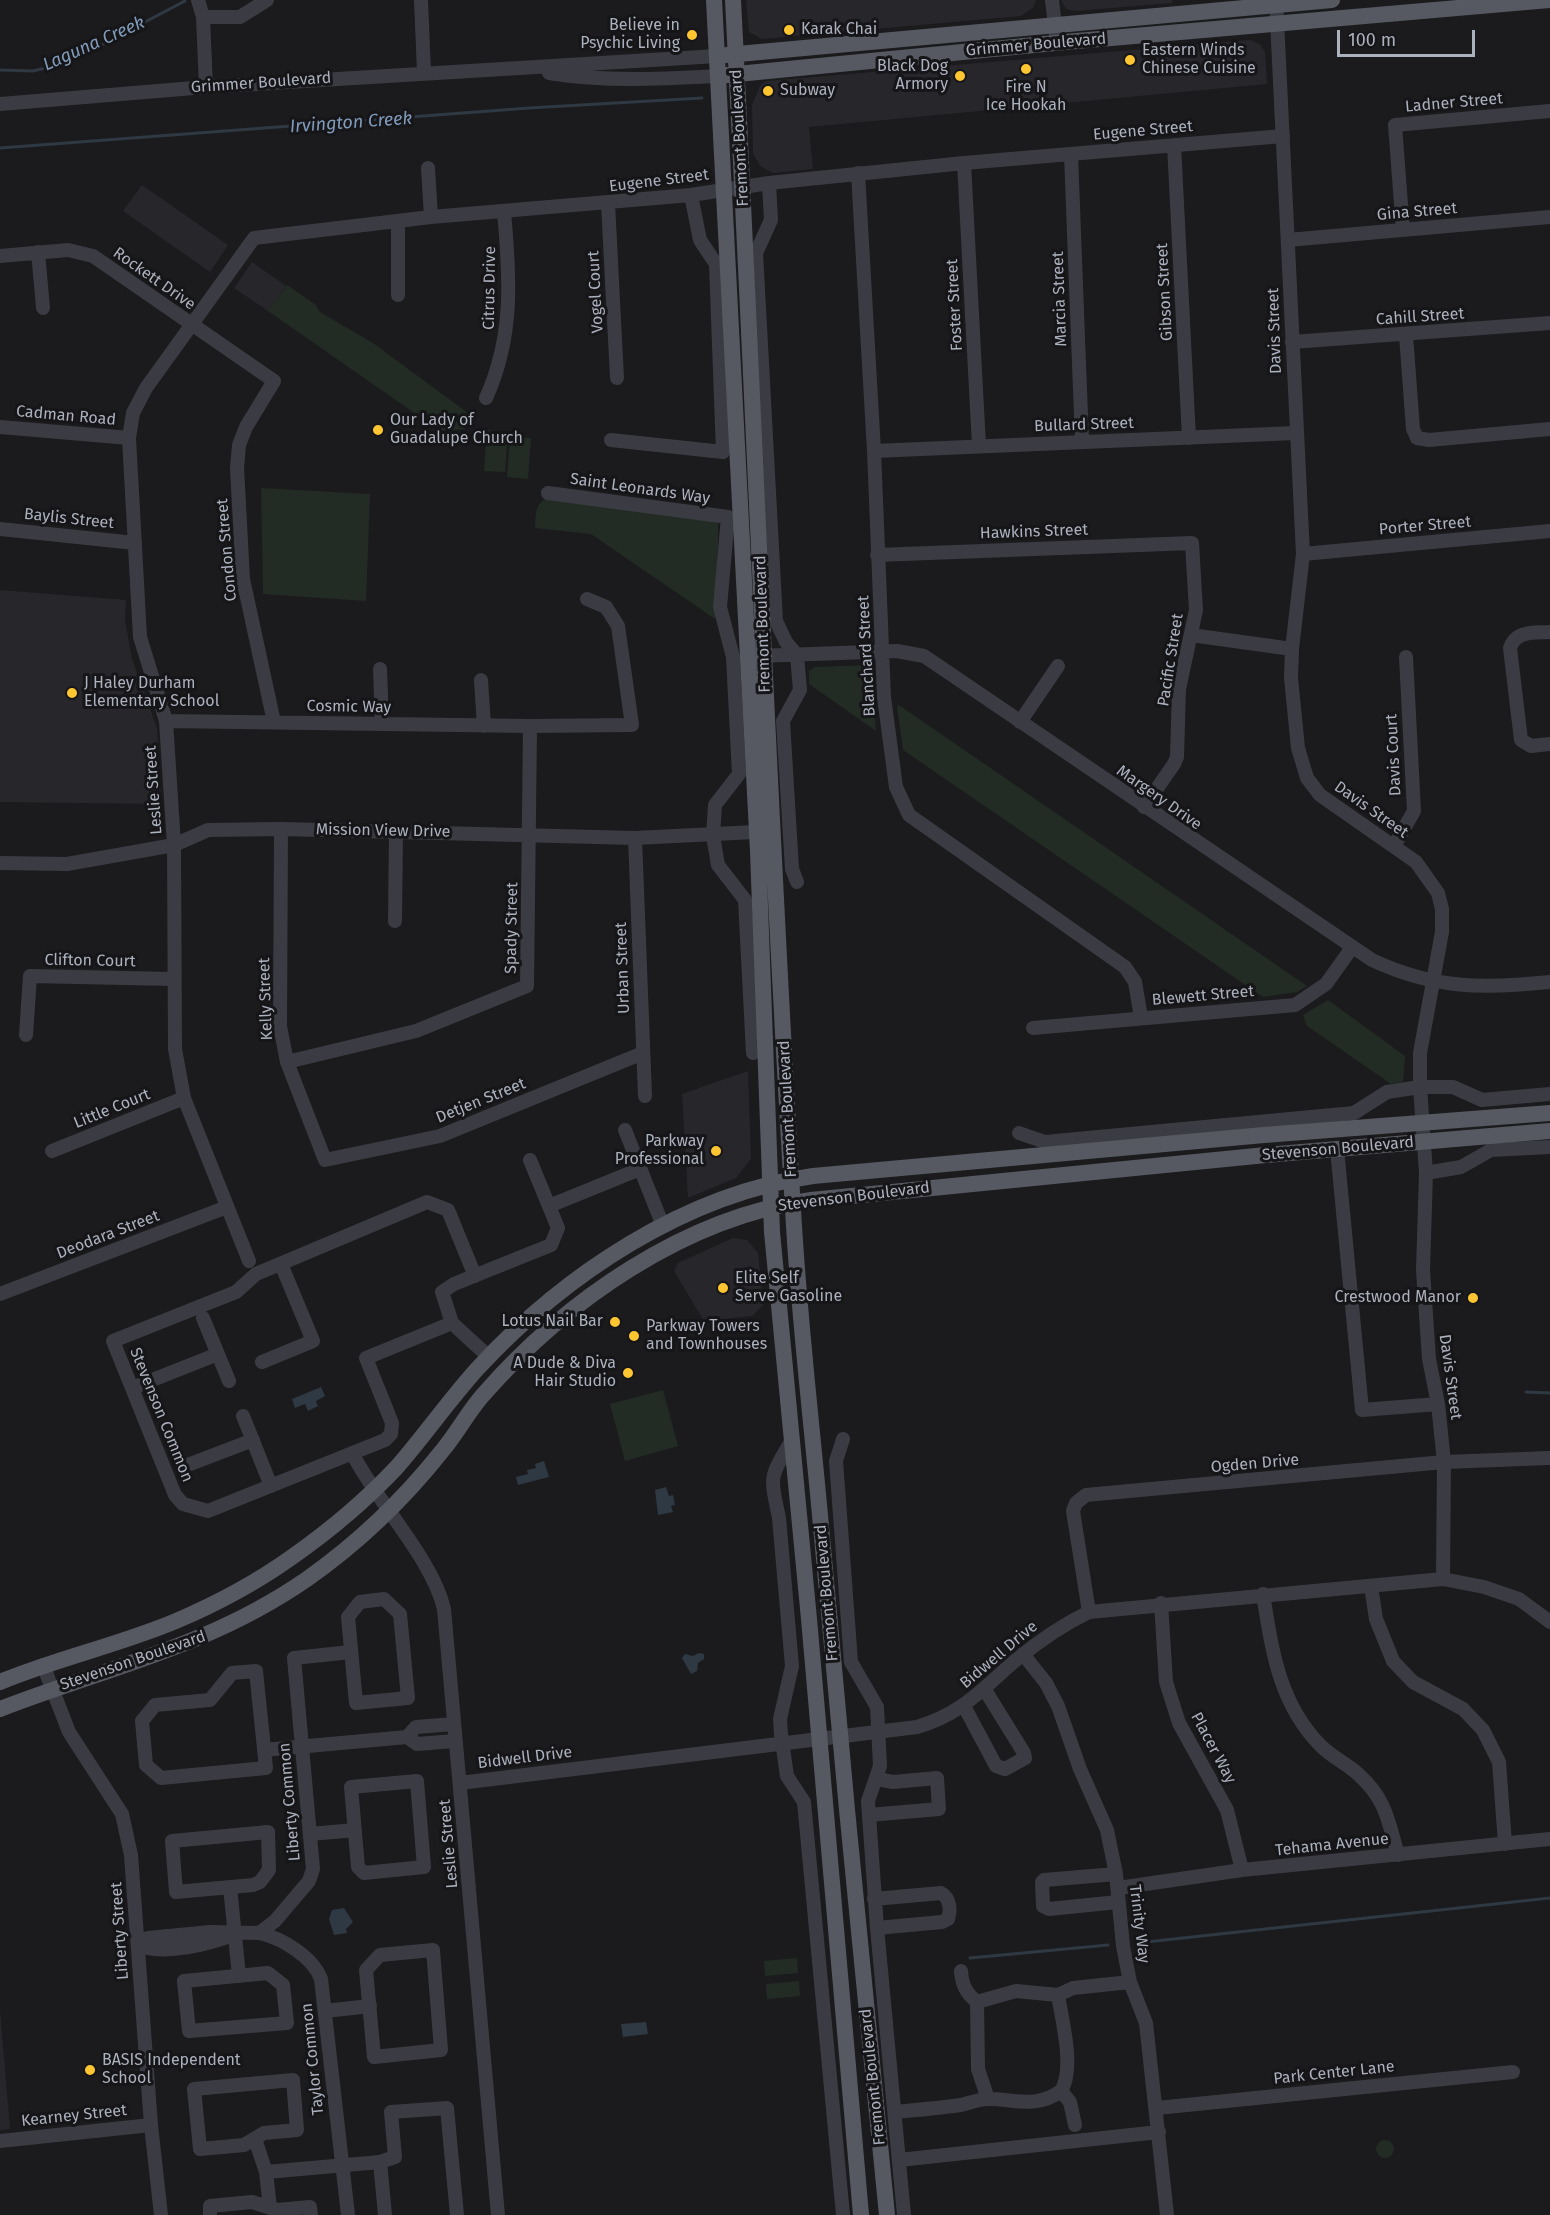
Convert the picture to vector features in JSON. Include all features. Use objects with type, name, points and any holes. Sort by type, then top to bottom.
[{"type":"main road","name":"Fremont Boulevard","points":[[714,0],[748,656],[840,1738],[887,2215]]},
{"type":"main road","name":"Fremont Boulevard","points":[[733,0],[765,656],[763,832],[770,1208],[820,1740],[861,2215]]},
{"type":"main road","name":"Grimmer Boulevard","points":[[717,75],[1057,43],[1332,0]]},
{"type":"main road","name":"Grimmer Boulevard","points":[[717,56],[1054,24],[1276,10],[1550,0]]},
{"type":"main road","name":"Stevenson Boulevard","points":[[0,1682],[43,1665],[125,1640],[215,1603],[292,1557],[373,1490],[404,1459],[489,1357],[529,1318],[576,1281],[663,1226],[723,1200],[792,1179],[1264,1135],[1550,1113]]},
{"type":"main road","name":"Stevenson Boulevard","points":[[0,1709],[52,1689],[133,1664],[227,1626],[306,1579],[388,1512],[443,1450],[489,1388],[561,1319],[617,1279],[666,1250],[718,1226],[770,1208],[793,1203],[1337,1149],[1550,1131]]},
{"type":"street","points":[[198,0],[202,17],[206,87]]},
{"type":"street","points":[[202,17],[240,17],[267,0]]},
{"type":"street","points":[[421,0],[424,72]]},
{"type":"street","points":[[1052,0],[1057,43]]},
{"type":"street","name":"Davis Street","points":[[1276,10],[1295,433],[1303,554],[1291,678],[1298,748],[1307,778],[1320,795],[1416,862],[1438,894],[1442,932],[1420,1053],[1420,1087],[1426,1173],[1423,1270],[1429,1359],[1438,1404],[1444,1462],[1443,1579]]},
{"type":"street","name":"Grimmer Boulevard","points":[[0,104],[424,72],[523,69],[717,56]]},
{"type":"street","name":"Grimmer Boulevard","points":[[523,69],[586,79],[628,81],[717,75]]},
{"type":"street","name":"Ladner Street","points":[[1403,230],[1395,125],[1550,111]]},
{"type":"street","name":"Eugene Street","points":[[191,325],[254,238],[398,221],[691,195],[858,173],[1283,136]]},
{"type":"street","name":"Gibson Street","points":[[1174,145],[1189,438]]},
{"type":"street","name":"Marcia Street","points":[[1071,154],[1082,442]]},
{"type":"street","name":"Foster Street","points":[[964,163],[979,446]]},
{"type":"street","points":[[428,168],[431,218]]},
{"type":"street","name":"Blanchard Street","points":[[858,173],[874,451],[884,696],[896,787],[909,815],[1125,967],[1135,982],[1141,1017]]},
{"type":"street","name":"Fremont Boulevard","points":[[769,183],[771,220],[756,253],[776,621],[786,642],[797,655],[800,690],[783,721],[792,869],[797,882]]},
{"type":"street","points":[[611,440],[723,452],[716,264],[700,240],[691,195]]},
{"type":"street","name":"Vogel Court","points":[[608,203],[617,378]]},
{"type":"street","name":"Citrus Drive","points":[[486,398],[496,376],[508,328],[509,265],[504,212]]},
{"type":"street","name":"Gina Street","points":[[1288,240],[1550,217]]},
{"type":"street","points":[[398,221],[398,295]]},
{"type":"street","name":"Rockett Drive","points":[[0,256],[68,250],[93,256],[274,381]]},
{"type":"street","points":[[38,252],[42,308]]},
{"type":"street","name":"Cahill Street","points":[[1292,342],[1550,323]]},
{"type":"street","name":"Leslie Street","points":[[191,325],[146,388],[134,413],[129,438],[140,637],[166,721],[174,845],[175,1050],[184,1098],[249,1261]]},
{"type":"street","points":[[1406,335],[1413,429],[1417,438],[1429,440],[1550,429]]},
{"type":"street","name":"Condon Street","points":[[274,381],[246,427],[239,445],[237,468],[243,579],[274,722]]},
{"type":"street","name":"Cadman Road","points":[[0,427],[129,438]]},
{"type":"street","name":"Bullard Street","points":[[874,451],[1295,433]]},
{"type":"street","name":"Saint Leonards Way","points":[[548,493],[728,517]]},
{"type":"street","name":"Fremont Boulevard","points":[[728,517],[720,607],[733,657],[739,774],[715,805],[713,836],[718,865],[745,900],[753,1053]]},
{"type":"street","name":"Baylis Street","points":[[0,529],[135,543]]},
{"type":"street","name":"Porter Street","points":[[1303,554],[1550,531]]},
{"type":"street","name":"Hawkins Street","points":[[878,555],[1192,543]]},
{"type":"street","name":"Pacific Street","points":[[1144,807],[1174,765],[1177,757],[1179,689],[1197,599],[1192,543]]},
{"type":"street","name":"Cosmic Way","points":[[166,721],[484,726],[632,725],[618,626],[606,607],[587,598]]},
{"type":"street","points":[[1550,632],[1521,634],[1512,641],[1510,648],[1521,740],[1531,746],[1550,744]]},
{"type":"street","points":[[1191,635],[1292,649]]},
{"type":"street","name":"Margery Drive","points":[[748,656],[882,652],[913,652],[924,656],[1351,949],[1395,971],[1434,982],[1485,988],[1550,982]]},
{"type":"street","name":"Davis Court","points":[[1394,846],[1414,811],[1406,657]]},
{"type":"street","points":[[1020,722],[1058,666]]},
{"type":"street","points":[[380,669],[382,724]]},
{"type":"street","points":[[481,680],[484,726]]},
{"type":"street","name":"Spady Street","points":[[287,1062],[416,1032],[527,987],[530,726]]},
{"type":"street","name":"Mission View Drive","points":[[0,863],[67,864],[174,845],[208,830],[281,829],[635,838],[763,832]]},
{"type":"street","name":"Kelly Street","points":[[281,829],[280,1026],[287,1062],[325,1160]]},
{"type":"street","points":[[395,921],[396,832]]},
{"type":"street","name":"Urban Street","points":[[635,838],[645,1096]]},
{"type":"street","name":"Blewett Street","points":[[1033,1028],[1295,1005],[1326,984],[1351,949]]},
{"type":"street","name":"Clifton Court","points":[[26,1035],[30,976],[173,979]]},
{"type":"street","name":"Detjen Street","points":[[325,1160],[440,1136],[643,1053]]},
{"type":"street","name":"Stevenson Boulevard","points":[[1019,1133],[1045,1142],[1354,1113],[1387,1092],[1420,1087],[1453,1087],[1482,1100],[1550,1094]]},
{"type":"street","name":"Little Court","points":[[52,1151],[184,1098]]},
{"type":"street","points":[[625,1130],[663,1226]]},
{"type":"street","name":"Stevenson Boulevard","points":[[1426,1173],[1461,1167],[1491,1150],[1550,1147]]},
{"type":"street","points":[[1337,1149],[1362,1410],[1438,1404]]},
{"type":"street","points":[[489,1357],[452,1323],[442,1292],[550,1245],[558,1228],[530,1160]]},
{"type":"street","points":[[549,1206],[640,1169]]},
{"type":"street","name":"Stevenson Common","points":[[452,1323],[366,1358],[392,1423],[391,1434],[385,1440],[208,1511],[200,1511],[183,1504],[175,1495],[113,1341],[236,1292],[256,1274],[427,1202],[448,1210],[475,1276]]},
{"type":"street","name":"Deodara Street","points":[[0,1294],[227,1207]]},
{"type":"street","points":[[261,1362],[313,1341],[281,1264]]},
{"type":"street","points":[[203,1318],[229,1381]]},
{"type":"street","points":[[132,1388],[218,1354]]},
{"type":"street","points":[[243,1416],[271,1486]]},
{"type":"street","name":"Fremont Boulevard","points":[[843,1438],[836,1461],[851,1662],[877,1707],[880,1766],[868,1801],[874,1899],[904,2215]]},
{"type":"street","points":[[185,1466],[252,1440]]},
{"type":"street","points":[[792,1440],[772,1478],[780,1530],[792,1666],[780,1719],[788,1776],[804,1802],[843,2215]]},
{"type":"street","points":[[352,1453],[373,1490]]},
{"type":"street","name":"Ogden Drive","points":[[1089,1612],[1073,1511],[1076,1503],[1086,1496],[1444,1462],[1550,1458]]},
{"type":"street","name":"Leslie Street","points":[[373,1490],[441,1594],[498,2215]]},
{"type":"street","name":"Bidwell Drive","points":[[460,1783],[917,1727],[942,1720],[964,1706],[985,1690],[1023,1654],[1061,1626],[1089,1612],[1161,1603],[1443,1579],[1484,1587],[1519,1599],[1550,1622]]},
{"type":"street","points":[[1371,1586],[1376,1619],[1393,1661],[1413,1682],[1464,1709],[1483,1730],[1499,1762],[1505,1844]]},
{"type":"street","points":[[1263,1594],[1274,1663],[1287,1697],[1321,1746],[1358,1774],[1382,1800],[1398,1855]]},
{"type":"street","points":[[384,1599],[400,1614],[408,1698],[356,1703],[351,1652],[348,1617],[360,1602],[384,1599]]},
{"type":"street","name":"Placer Way","points":[[1161,1603],[1166,1682],[1179,1722],[1227,1810],[1242,1870]]},
{"type":"street","name":"Liberty Common","points":[[259,1933],[275,1921],[309,1881],[313,1869],[294,1658],[351,1652]]},
{"type":"street","name":"Trinity Way","points":[[1023,1654],[1046,1683],[1058,1706],[1080,1769],[1107,1830],[1130,1982],[1146,2023],[1167,2215]]},
{"type":"street","name":"Liberty Street","points":[[43,1665],[69,1732],[123,1814],[130,1855],[139,1945],[161,2215]]},
{"type":"street","points":[[256,1671],[264,1750],[266,1768],[161,1778],[146,1765],[142,1721],[155,1705],[210,1701],[232,1673],[256,1671]]},
{"type":"street","points":[[964,1706],[996,1766],[1005,1770],[1025,1758],[985,1690]]},
{"type":"street","points":[[407,1737],[416,1728],[454,1724]]},
{"type":"street","points":[[264,1750],[407,1737],[417,1744],[455,1741]]},
{"type":"street","points":[[869,1815],[939,1809],[938,1778],[893,1782],[876,1779]]},
{"type":"street","points":[[417,1781],[424,1867],[364,1873],[358,1867],[355,1830],[351,1787],[417,1781]]},
{"type":"street","points":[[310,1834],[355,1830]]},
{"type":"street","points":[[268,1832],[271,1862],[265,1877],[253,1885],[230,1887],[176,1892],[172,1841],[268,1832]]},
{"type":"street","name":"Tehama Avenue","points":[[1117,1888],[1242,1870],[1550,1839]]},
{"type":"street","points":[[1044,1880],[1117,1888],[1049,1909],[1043,1906],[1042,1882],[1044,1880]]},
{"type":"street","points":[[230,1887],[239,1976]]},
{"type":"street","points":[[874,1899],[941,1893],[946,1897],[950,1908],[948,1919],[942,1922],[877,1928]]},
{"type":"street","points":[[139,1945],[148,1938],[195,1939],[210,1943],[235,1934],[259,1933]]},
{"type":"street","name":"Taylor Common","points":[[259,1933],[277,1937],[318,1969],[325,2011],[348,2215]]},
{"type":"street","points":[[433,1950],[441,2050],[374,2056],[370,2006],[366,1970],[380,1955],[433,1950]]},
{"type":"street","points":[[961,1971],[962,1984],[969,1996],[977,2002]]},
{"type":"street","points":[[268,1974],[283,1985],[287,2023],[189,2031],[184,1981],[239,1976],[268,1974]]},
{"type":"street","points":[[977,2002],[1016,1992],[1058,1995],[1073,1988],[1130,1982]]},
{"type":"street","points":[[895,2112],[963,2105],[987,2099],[1011,2103],[1032,2102],[1054,2096],[1061,2091],[1067,2082],[1065,2040],[1058,1995]]},
{"type":"street","points":[[977,2002],[978,2069],[987,2099]]},
{"type":"street","points":[[325,2011],[370,2006]]},
{"type":"street","name":"Park Center Lane","points":[[1157,2108],[1513,2072]]},
{"type":"street","points":[[293,2080],[297,2130],[264,2133],[255,2139],[243,2145],[200,2149],[194,2089],[293,2080]]},
{"type":"street","points":[[1061,2091],[1070,2102],[1075,2125]]},
{"type":"street","points":[[266,2172],[380,2162],[395,2157],[391,2112],[447,2108],[457,2215]]},
{"type":"street","name":"Kearney Street","points":[[0,2140],[152,2125]]},
{"type":"street","points":[[899,2160],[1159,2132]]},
{"type":"street","points":[[255,2139],[266,2172],[270,2208]]},
{"type":"street","points":[[380,2162],[385,2215]]},
{"type":"street","points":[[210,2215],[210,2206],[252,2202],[270,2208],[310,2207],[310,2215]]},
{"type":"shaded area","points":[[746,0],[1036,0],[1033,8],[1021,16],[762,39],[749,32]]},
{"type":"shaded area","points":[[1061,0],[1172,0],[1172,3],[1076,11],[1066,9]]},
{"type":"shaded area","points":[[1250,40],[1260,44],[1265,52],[1267,84],[809,127],[813,169],[773,173],[760,166],[753,153],[752,105],[761,84],[767,81]]},
{"type":"shaded area","points":[[142,185],[228,245],[210,272],[123,211]]},
{"type":"shaded area","points":[[252,262],[286,286],[268,311],[234,288]]},
{"type":"shaded area","points":[[287,285],[316,305],[320,312],[373,343],[468,413],[464,429],[440,431],[268,311]]},
{"type":"shaded area","points":[[487,430],[508,432],[505,472],[484,471]]},
{"type":"shaded area","points":[[510,437],[531,438],[528,479],[507,477]]},
{"type":"shaded area","points":[[261,488],[370,494],[366,601],[263,594]]},
{"type":"shaded area","points":[[547,498],[718,521],[715,619],[591,534],[535,528],[538,507]]},
{"type":"shaded area","name":"J Haley Durham Elementary School","points":[[0,590],[126,600],[125,620],[132,659],[157,728],[161,804],[0,802]]},
{"type":"shaded area","points":[[869,665],[876,731],[809,684],[809,671],[815,667]]},
{"type":"shaded area","points":[[899,705],[1307,986],[1297,992],[1263,997],[903,750],[897,706]]},
{"type":"shaded area","points":[[1328,1000],[1405,1056],[1403,1082],[1391,1084],[1307,1026],[1303,1015]]},
{"type":"shaded area","points":[[748,1071],[751,1159],[736,1178],[688,1198],[682,1094]]},
{"type":"shaded area","name":"Elite Self Serve Gasoline","points":[[733,1238],[747,1240],[758,1253],[763,1305],[752,1316],[704,1321],[674,1271],[678,1263]]},
{"type":"shaded area","points":[[321,1387],[325,1396],[316,1401],[318,1406],[308,1411],[305,1404],[295,1408],[292,1399]]},
{"type":"shaded area","points":[[663,1390],[678,1446],[625,1461],[610,1404]]},
{"type":"shaded area","points":[[544,1461],[549,1477],[518,1485],[516,1477],[528,1474],[527,1470],[536,1468],[535,1464]]},
{"type":"shaded area","points":[[666,1487],[669,1496],[673,1495],[675,1505],[671,1506],[673,1512],[658,1515],[655,1490]]},
{"type":"shaded area","points":[[699,1653],[704,1654],[704,1659],[698,1663],[697,1671],[691,1674],[682,1658],[685,1654],[693,1656]]},
{"type":"shaded area","points":[[344,1908],[353,1922],[346,1929],[347,1933],[334,1935],[329,1919],[332,1910]]},
{"type":"shaded area","points":[[797,1958],[798,1973],[765,1976],[764,1961]]},
{"type":"shaded area","points":[[799,1981],[800,1996],[767,1999],[766,1984]]},
{"type":"shaded area","points":[[0,2010],[10,2129],[0,2130]]},
{"type":"shaded area","points":[[646,2022],[648,2034],[623,2037],[621,2024]]},
{"type":"shaded area","points":[[1381,2140],[1389,2140],[1394,2145],[1392,2156],[1381,2158],[1376,2153],[1376,2145]]},
{"type":"waterway","name":"Laguna Creek","points":[[0,70],[33,71],[57,65],[86,53],[185,1]]},
{"type":"waterway","name":"Irvington Creek","points":[[0,148],[529,108],[702,98]]},
{"type":"waterway","points":[[1526,1392],[1550,1393]]},
{"type":"waterway","points":[[1137,1943],[1550,1898]]},
{"type":"waterway","points":[[970,1958],[1108,1945]]},
{"type":"place","name":"Karak Chai","points":[[789,30]]},
{"type":"place","name":"Believe in Psychic Living","points":[[692,35]]},
{"type":"place","name":"Eastern Winds Chinese Cuisine","points":[[1130,60]]},
{"type":"place","name":"Fire N Ice Hookah","points":[[1026,69]]},
{"type":"place","name":"Black Dog Armory","points":[[960,76]]},
{"type":"place","name":"Subway","points":[[768,91]]},
{"type":"place","name":"Our Lady of Guadalupe Church","points":[[378,430]]},
{"type":"place","name":"J Haley Durham Elementary School","points":[[72,693]]},
{"type":"place","name":"Parkway Professional","points":[[716,1151]]},
{"type":"place","name":"Elite Self Serve Gasoline","points":[[723,1288]]},
{"type":"place","name":"Crestwood Manor","points":[[1473,1298]]},
{"type":"place","name":"Lotus Nail Bar","points":[[615,1322]]},
{"type":"place","name":"Parkway Towers and Townhouses","points":[[634,1336]]},
{"type":"place","name":"A Dude & Diva Hair Studio","points":[[628,1373]]},
{"type":"place","name":"BASIS Independent School","points":[[90,2070]]}]
